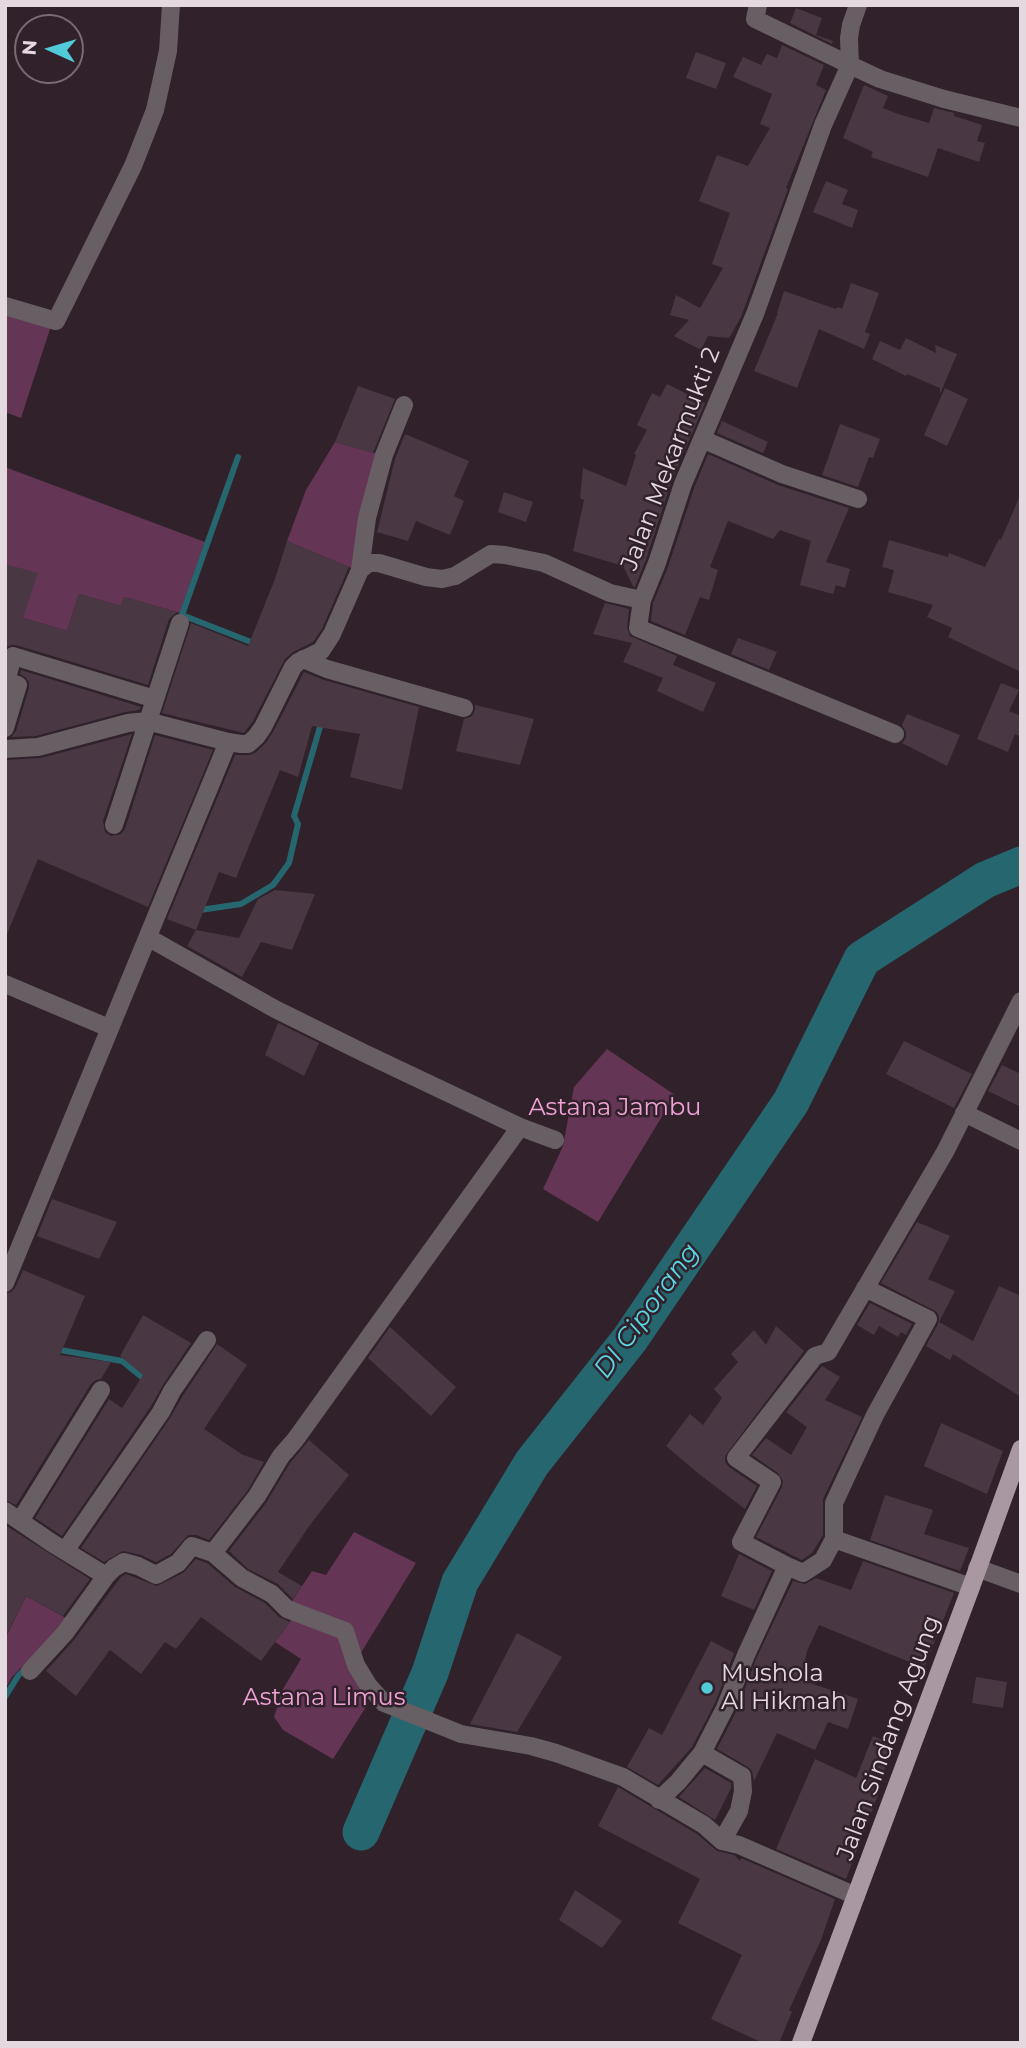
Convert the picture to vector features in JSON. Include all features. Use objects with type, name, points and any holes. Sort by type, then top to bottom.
[{"type":"main road","name":"Jalan Sindang Agung","points":[[801,2043],[1021,1449]]},
{"type":"street","points":[[5,306],[56,321],[133,166],[155,110],[168,51],[171,5]]},
{"type":"street","points":[[758,5],[755,19],[880,79],[944,99],[1021,118]]},
{"type":"street","points":[[850,65],[850,24],[858,5]]},
{"type":"street","name":"Jalan Mekarmukti 2","points":[[360,570],[369,563],[379,564],[442,579],[454,576],[491,554],[505,555],[544,563],[610,593],[642,600],[682,484],[755,314],[823,125],[850,65]]},
{"type":"street","points":[[5,749],[38,747],[128,723],[147,721],[228,742],[248,744],[256,737],[293,667],[321,651],[331,634],[360,570],[367,518],[384,455],[404,405]]},
{"type":"street","points":[[702,439],[782,474],[858,499]]},
{"type":"street","points":[[642,600],[638,628],[895,734]]},
{"type":"street","points":[[114,825],[180,623]]},
{"type":"street","points":[[5,728],[18,685],[6,682],[13,656],[155,699]]},
{"type":"street","points":[[303,659],[327,669],[464,708]]},
{"type":"street","points":[[5,1283],[228,742]]},
{"type":"street","points":[[149,937],[275,1009],[520,1127],[555,1140]]},
{"type":"street","points":[[5,984],[109,1028]]},
{"type":"street","points":[[864,1288],[928,1319],[875,1415],[834,1503],[834,1539],[823,1560],[803,1573],[741,1542],[772,1482],[736,1458],[816,1356],[828,1352],[864,1288],[945,1152],[1021,1001]]},
{"type":"street","points":[[964,1113],[1021,1141]]},
{"type":"street","points":[[213,1553],[257,1496],[281,1456],[303,1430],[520,1127]]},
{"type":"street","points":[[65,1551],[161,1412],[206,1340]]},
{"type":"street","points":[[101,1390],[13,1516],[106,1576]]},
{"type":"street","points":[[834,1539],[971,1587]]},
{"type":"street","points":[[30,1671],[65,1633],[114,1568],[124,1562],[156,1575],[178,1563],[192,1546],[213,1553],[242,1578],[272,1594],[287,1609],[345,1631],[362,1675],[384,1703],[461,1734],[531,1746],[623,1777],[704,1825],[722,1842],[739,1845],[856,1896]]},
{"type":"street","points":[[659,1800],[702,1753],[725,1708],[787,1566]]},
{"type":"street","points":[[977,1568],[1021,1584]]},
{"type":"street","points":[[702,1753],[741,1776],[743,1791],[739,1811],[722,1842]]},
{"type":"green space","points":[[5,313],[51,326],[21,418],[5,412]]},
{"type":"green space","points":[[335,442],[382,455],[356,570],[287,541],[306,490]]},
{"type":"green space","points":[[5,467],[205,542],[180,613],[124,597],[121,606],[79,594],[67,631],[23,618],[5,564]]},
{"type":"green space","name":"Astana Jambu","points":[[607,1049],[675,1095],[598,1222],[543,1189],[563,1146],[574,1087]]},
{"type":"green space","name":"Astana Limus","points":[[354,1532],[416,1563],[359,1656],[347,1628],[290,1604],[312,1571],[326,1575]]},
{"type":"green space","points":[[26,1596],[68,1619],[12,1677],[5,1689],[5,1639]]},
{"type":"green space","name":"Astana Limus","points":[[293,1618],[341,1634],[368,1694],[366,1707],[333,1759],[283,1730],[274,1717],[283,1689],[301,1659],[275,1642]]},
{"type":"building","points":[[796,8],[822,18],[816,35],[833,41],[832,44],[790,23]]},
{"type":"building","points":[[782,45],[824,65],[816,85],[826,90],[786,188],[788,189],[741,317],[729,338],[708,336],[701,350],[674,336],[689,320],[670,315],[676,295],[700,308],[723,268],[712,264],[730,213],[699,201],[717,155],[748,166],[770,128],[760,124],[772,94],[733,77],[743,57],[761,65],[767,54],[777,58]]},
{"type":"building","points":[[696,52],[726,63],[716,89],[686,78]]},
{"type":"building","points":[[864,85],[888,96],[883,108],[898,114],[929,123],[934,108],[982,125],[977,141],[985,143],[979,162],[938,148],[928,177],[871,157],[873,152],[843,138]]},
{"type":"building","points":[[826,181],[848,190],[842,204],[858,210],[852,228],[813,212]]},
{"type":"building","points":[[851,283],[879,293],[865,332],[870,334],[864,349],[819,329],[797,388],[754,371],[778,313],[784,291],[842,309]]},
{"type":"building","points":[[906,338],[936,353],[935,345],[957,354],[940,394],[940,388],[907,374],[906,376],[872,359],[880,341],[900,350]]},
{"type":"building","points":[[667,384],[705,403],[672,480],[635,587],[623,566],[573,551],[584,500],[580,498],[583,468],[626,486],[636,455],[634,454],[647,430],[637,425],[652,393],[660,397]]},
{"type":"building","points":[[358,386],[395,399],[373,453],[335,442]]},
{"type":"building","points":[[945,388],[968,399],[947,446],[924,435]]},
{"type":"building","points":[[722,421],[768,442],[763,453],[717,433]]},
{"type":"building","points":[[840,424],[880,439],[873,458],[869,457],[858,487],[822,475]]},
{"type":"building","points":[[405,434],[469,461],[454,496],[464,501],[450,535],[416,521],[408,541],[377,532],[395,459]]},
{"type":"building","points":[[708,454],[778,485],[849,508],[826,562],[850,569],[845,588],[836,585],[833,594],[800,585],[811,541],[780,530],[773,539],[728,521],[710,567],[718,570],[709,600],[700,597],[685,635],[651,621],[653,603]]},
{"type":"building","points":[[504,492],[533,502],[526,522],[498,512]]},
{"type":"building","points":[[1021,493],[1021,672],[948,637],[952,628],[927,617],[933,605],[888,592],[894,570],[882,567],[889,540],[948,557],[949,553],[985,567],[999,539],[1001,540]]},
{"type":"building","points":[[287,541],[349,567],[322,629],[313,642],[285,659],[244,733],[162,713],[191,623],[248,646]]},
{"type":"building","points":[[5,564],[38,573],[23,618],[67,631],[79,594],[121,606],[124,597],[177,612],[169,619],[148,685],[16,645],[5,648]]},
{"type":"building","points":[[605,603],[629,609],[627,627],[630,636],[677,656],[673,665],[716,683],[703,712],[657,691],[663,678],[623,662],[632,643],[593,634]]},
{"type":"building","points":[[738,638],[777,652],[769,670],[731,654]]},
{"type":"building","points":[[21,670],[141,707],[139,710],[36,736],[11,737],[16,731],[29,688],[29,682],[20,674]]},
{"type":"building","points":[[304,672],[419,707],[402,790],[350,777],[360,734],[312,726],[298,777],[280,770],[236,878],[219,872],[196,930],[167,919],[235,755],[255,753],[265,744]]},
{"type":"building","points":[[1001,683],[1019,690],[1009,711],[1021,716],[1021,737],[1015,734],[1008,752],[977,739]]},
{"type":"building","points":[[475,705],[534,719],[520,765],[456,751],[464,719],[472,716]]},
{"type":"building","points":[[907,714],[960,735],[947,766],[902,743],[906,738],[902,725]]},
{"type":"building","points":[[132,734],[103,821],[105,832],[111,836],[121,834],[125,829],[155,735],[213,750],[148,907],[38,859],[5,939],[5,760],[41,758]]},
{"type":"building","points":[[275,890],[315,894],[292,950],[261,942],[242,977],[187,946],[196,930],[239,938],[258,899]]},
{"type":"building","points":[[278,1023],[319,1043],[304,1076],[265,1055]]},
{"type":"building","points":[[904,1041],[972,1074],[954,1108],[886,1074]]},
{"type":"building","points":[[1002,1065],[1021,1074],[1021,1107],[988,1091]]},
{"type":"building","points":[[52,1199],[117,1222],[99,1259],[37,1236]]},
{"type":"building","points":[[917,1222],[950,1236],[928,1279],[955,1291],[939,1322],[973,1341],[999,1286],[1021,1296],[1021,1397],[953,1354],[950,1360],[926,1346],[938,1324],[937,1312],[881,1283]]},
{"type":"building","points":[[23,1270],[85,1296],[60,1355],[111,1362],[101,1379],[91,1384],[16,1505],[5,1500],[5,1294],[15,1288]]},
{"type":"building","points":[[870,1303],[912,1324],[906,1335],[901,1332],[898,1337],[879,1326],[874,1335],[857,1325]]},
{"type":"building","points":[[143,1315],[191,1343],[62,1536],[35,1518],[109,1399],[122,1408],[143,1375],[120,1356]]},
{"type":"building","points":[[776,1326],[804,1351],[725,1456],[729,1467],[757,1486],[745,1509],[666,1446],[690,1414],[703,1425],[722,1398],[714,1389],[738,1362],[731,1354],[754,1330],[766,1345]]},
{"type":"building","points":[[390,1327],[456,1387],[431,1416],[368,1358]]},
{"type":"building","points":[[217,1344],[247,1365],[204,1429],[243,1455],[264,1462],[248,1490],[209,1540],[188,1535],[171,1554],[156,1562],[123,1551],[104,1562],[81,1548]]},
{"type":"building","points":[[822,1366],[840,1377],[825,1400],[862,1417],[823,1499],[823,1535],[812,1553],[802,1560],[756,1537],[783,1481],[778,1473],[752,1455],[766,1438],[791,1455],[807,1427],[786,1412]]},
{"type":"building","points":[[941,1423],[1003,1451],[987,1494],[924,1466]]},
{"type":"building","points":[[309,1440],[349,1475],[278,1572],[302,1586],[293,1599],[278,1584],[248,1569],[229,1551]]},
{"type":"building","points":[[885,1495],[933,1510],[924,1534],[969,1548],[960,1571],[870,1540]]},
{"type":"building","points":[[5,1525],[90,1579],[63,1616],[26,1596],[5,1638]]},
{"type":"building","points":[[739,1554],[772,1571],[754,1610],[721,1596]]},
{"type":"building","points":[[196,1559],[207,1563],[235,1587],[265,1603],[279,1617],[290,1622],[261,1661],[201,1617],[176,1649],[165,1642],[141,1674],[110,1650],[76,1696],[46,1671],[74,1640],[121,1577],[126,1574],[157,1586],[183,1573]]},
{"type":"building","points":[[863,1561],[954,1593],[924,1668],[819,1625],[807,1651],[801,1680],[858,1699],[848,1729],[828,1722],[815,1750],[777,1733],[754,1781],[752,1771],[748,1767],[717,1749],[793,1581],[805,1584],[816,1578],[851,1590]]},
{"type":"building","points":[[517,1633],[562,1657],[517,1732],[470,1724]]},
{"type":"building","points":[[711,1641],[734,1653],[715,1703],[692,1747],[658,1785],[627,1767],[649,1728],[662,1735]]},
{"type":"building","points":[[976,1677],[1007,1682],[1003,1708],[972,1703]]},
{"type":"building","points":[[873,1736],[894,1745],[846,1879],[776,1849],[815,1759],[856,1778]]},
{"type":"building","points":[[705,1768],[731,1783],[715,1820],[679,1797]]},
{"type":"building","points":[[618,1787],[697,1834],[717,1851],[734,1855],[740,1861],[741,1858],[835,1899],[821,1940],[789,2010],[792,2012],[779,2043],[763,2043],[711,2019],[742,1955],[678,1923],[700,1879],[598,1826]]},
{"type":"building","points":[[575,1890],[622,1921],[602,1948],[559,1920]]},
{"type":"waterway","points":[[238,457],[182,615],[256,644]]},
{"type":"waterway","points":[[200,910],[241,904],[273,885],[289,863],[298,824],[294,816],[322,720]]},
{"type":"waterway","name":"DI Ciporang","points":[[361,1832],[430,1673],[460,1582],[532,1463],[630,1339],[791,1102],[862,959],[985,880],[1021,865]]},
{"type":"waterway","points":[[55,1349],[122,1361],[148,1382]]},
{"type":"waterway","points":[[5,1697],[27,1667]]},
{"type":"place","name":"Mushola Al Hikmah","points":[[707,1688]]}]
